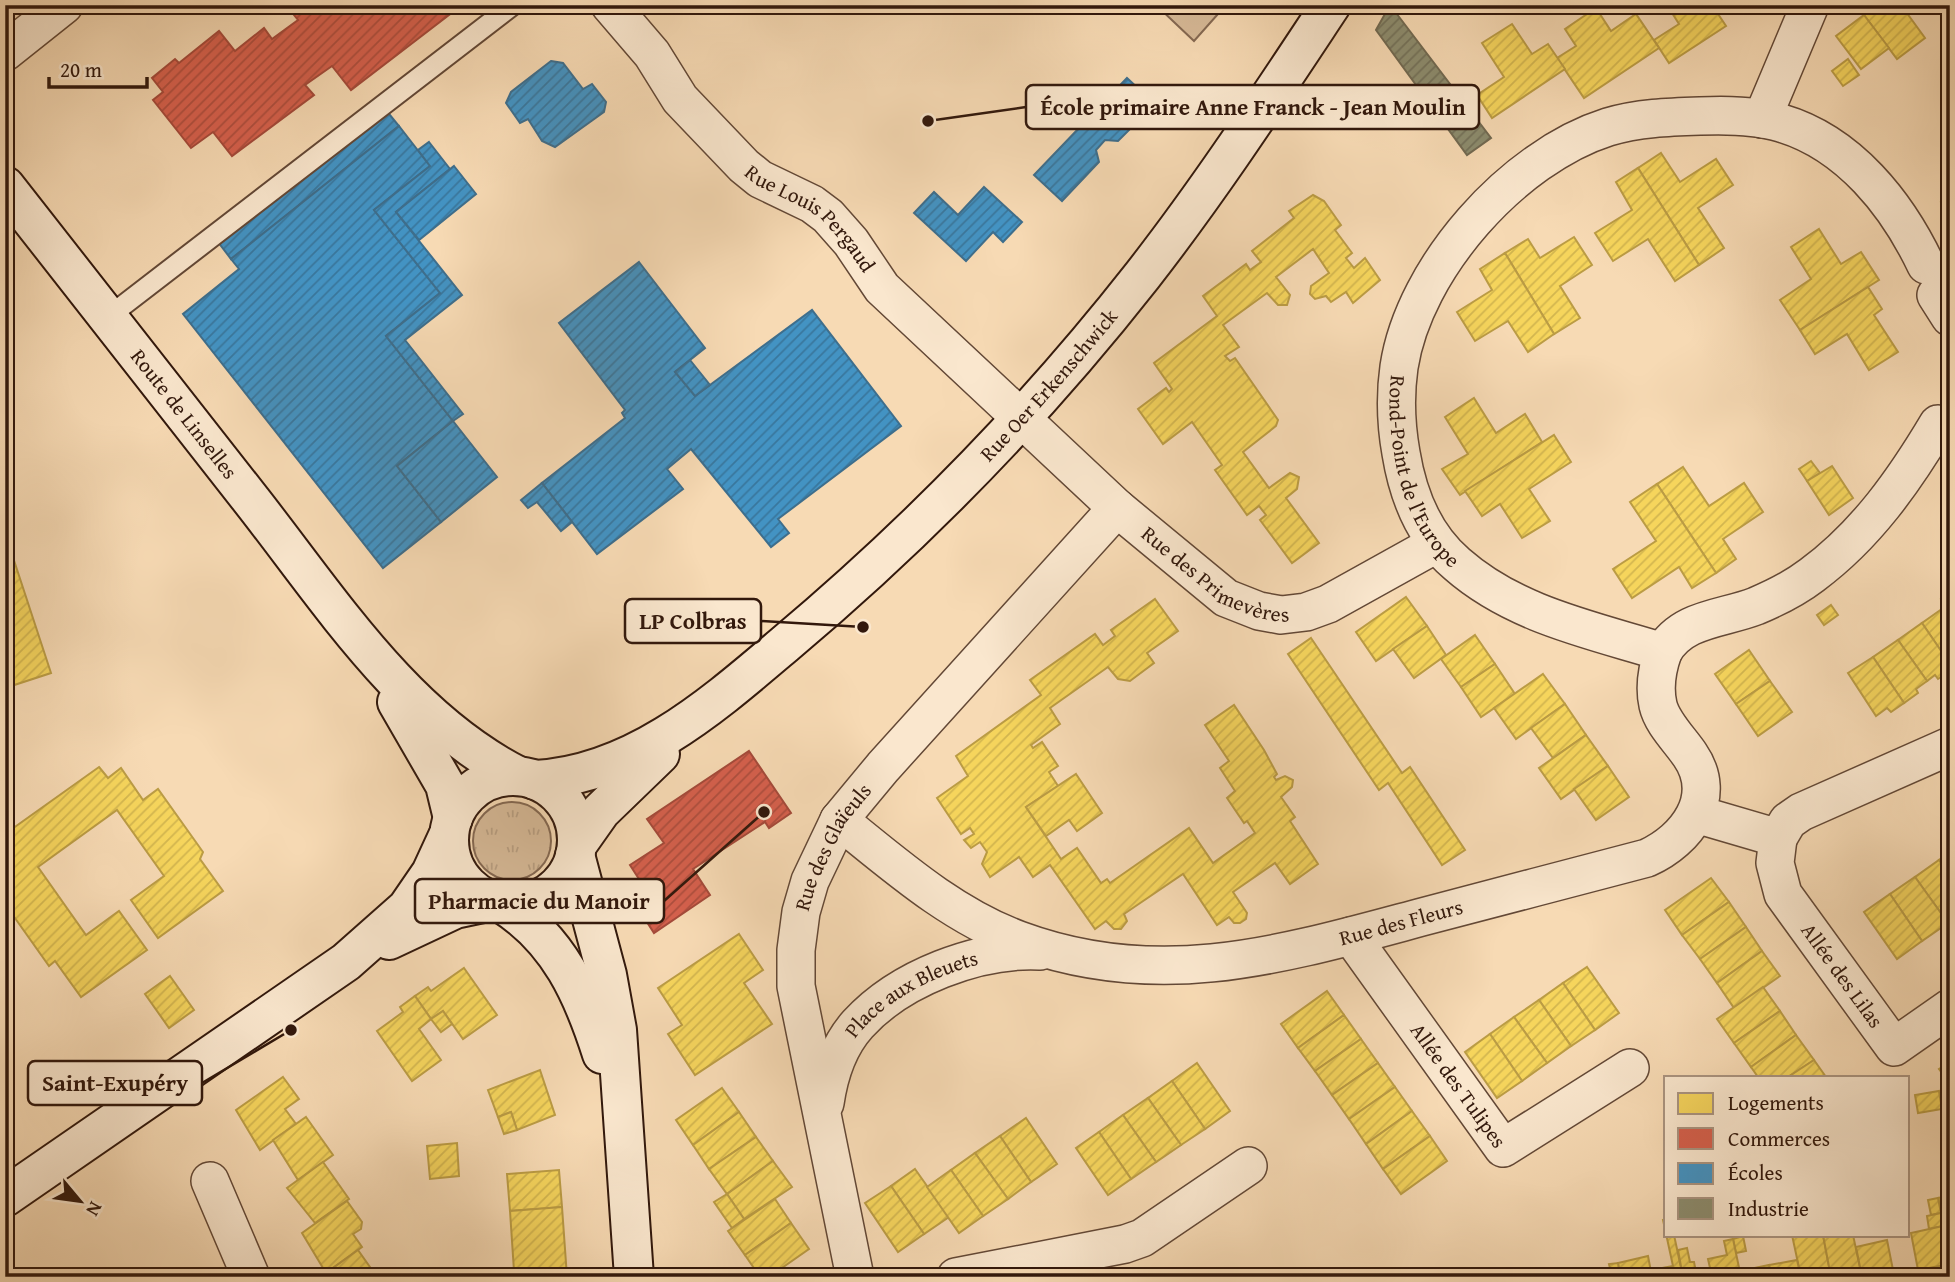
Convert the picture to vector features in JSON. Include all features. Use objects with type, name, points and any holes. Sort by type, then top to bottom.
[{"type":"street","points":[[5,52],[64,5]]},
{"type":"street","name":"Rue Louis Pergaud","points":[[610,5],[652,54],[680,99],[744,166],[760,179],[812,204],[828,216],[852,242],[874,280],[1021,419]]},
{"type":"street","name":"Rue Oer Erkenschwick","points":[[576,850],[616,795],[706,710],[800,632],[884,557],[1021,419],[1160,253],[1237,146],[1331,5]]},
{"type":"street","points":[[1762,119],[1810,5]]},
{"type":"street","name":"Rond-Point de l'Europe","points":[[1663,652],[1538,613],[1503,598],[1466,572],[1436,544],[1420,518],[1408,488],[1398,437],[1396,412],[1399,365],[1409,329],[1443,261],[1512,183],[1574,142],[1606,128],[1670,117],[1762,119],[1790,127],[1825,145],[1875,185],[1909,229],[1937,292]]},
{"type":"street","name":"Route de Linselles","points":[[5,186],[363,642],[439,724],[478,754],[527,778]]},
{"type":"street","name":"Rue des Primevères","points":[[1021,419],[1117,508],[1210,588],[1240,606],[1281,615],[1306,612],[1328,604],[1436,544]]},
{"type":"street","points":[[1938,424],[1900,485],[1879,511],[1811,576],[1755,606],[1690,627],[1671,639],[1663,652],[1656,686],[1658,708],[1699,772],[1702,787],[1696,814],[1778,838],[1788,821],[1801,812],[1950,746]]},
{"type":"street","name":"Rue des Glaïeuls","points":[[855,1277],[824,1112],[796,986],[796,950],[810,881],[839,820],[883,767],[1117,508]]},
{"type":"street","name":"Route de Linselles","points":[[363,642],[441,777],[451,826]]},
{"type":"street","name":"Rue Oer Erkenschwick","points":[[527,778],[569,778],[602,768],[706,710]]},
{"type":"street","points":[[5,1197],[346,961],[412,901],[431,873],[468,795],[482,784],[500,778],[527,778],[550,788],[567,805],[574,820],[576,850],[607,975],[617,1030],[620,1110],[634,1277]]},
{"type":"street","name":"Rue des Fleurs","points":[[839,820],[907,874],[962,912],[1018,940],[1109,963],[1202,966],[1241,961],[1351,936],[1647,858],[1678,839],[1696,814]]},
{"type":"street","points":[[451,826],[451,857],[461,878],[472,890],[498,902],[536,928],[568,971],[590,1019],[620,1110]]},
{"type":"street","name":"Allée des Lilas","points":[[1778,838],[1775,863],[1783,894],[1894,1047],[1950,1008]]},
{"type":"street","points":[[346,961],[433,917],[498,902],[522,904],[548,893],[563,881],[576,850]]},
{"type":"street","name":"Allée des Tulipes","points":[[1351,936],[1503,1148],[1630,1068]]},
{"type":"street","name":"Place aux Bleuets","points":[[824,1112],[826,1092],[841,1048],[875,1008],[904,989],[970,960],[996,954],[1059,952]]},
{"type":"street","points":[[956,1277],[1125,1244],[1142,1238],[1248,1167]]},
{"type":"street","points":[[210,1181],[251,1277]]},
{"type":"lane","points":[[108,317],[513,5]]},
{"type":"green space","points":[[1156,5],[1226,5],[1194,41]]},
{"type":"green space","points":[[512,802],[527,805],[540,813],[548,826],[551,841],[548,856],[540,869],[527,877],[512,880],[497,877],[484,869],[476,856],[473,841],[476,826],[484,813],[497,805]]},
{"type":"building: Logements","points":[[1667,5],[1712,5],[1726,26],[1669,63],[1654,40],[1679,24]]},
{"type":"building: Logements","points":[[1876,5],[1901,5],[1925,38],[1897,59],[1864,15]]},
{"type":"building: Logements","points":[[1901,5],[1919,5],[1907,14]]},
{"type":"building: Logements","points":[[1596,8],[1611,31],[1636,14],[1659,48],[1584,98],[1557,58],[1576,46],[1565,29]]},
{"type":"building: Logements","points":[[1864,15],[1889,48],[1861,69],[1836,36]]},
{"type":"building: Logements","points":[[1512,24],[1532,54],[1548,44],[1565,69],[1492,118],[1477,95],[1504,77],[1482,43]]},
{"type":"building: Logements","points":[[1848,59],[1859,75],[1843,86],[1832,71]]},
{"type":"building: Logements","points":[[1661,153],[1680,182],[1716,159],[1733,185],[1698,208],[1724,248],[1699,265],[1638,168]]},
{"type":"building: Logements","points":[[1638,168],[1699,265],[1675,281],[1648,239],[1613,261],[1595,233],[1632,210],[1616,182]]},
{"type":"building: Logements","points":[[1313,195],[1324,201],[1341,225],[1335,230],[1352,253],[1346,258],[1354,268],[1365,258],[1380,280],[1353,303],[1346,292],[1331,302],[1326,296],[1315,299],[1310,294],[1311,286],[1329,273],[1313,249],[1276,277],[1290,295],[1287,305],[1278,305],[1267,293],[1223,325],[1239,347],[1225,356],[1230,361],[1235,358],[1278,420],[1276,426],[1243,452],[1269,488],[1290,473],[1299,477],[1297,489],[1286,498],[1319,543],[1292,563],[1260,520],[1266,515],[1259,506],[1247,515],[1215,470],[1222,465],[1192,422],[1163,444],[1138,409],[1166,388],[1169,392],[1172,389],[1154,363],[1217,316],[1203,296],[1246,264],[1250,270],[1261,262],[1252,251],[1294,218],[1289,211]]},
{"type":"building: Logements","points":[[1950,196],[1950,216],[1941,202]]},
{"type":"building: Logements","points":[[1819,229],[1841,264],[1861,252],[1879,280],[1800,330],[1780,300],[1811,279],[1791,247]]},
{"type":"building: Logements","points":[[1574,237],[1592,265],[1560,286],[1580,318],[1554,334],[1505,253],[1528,239],[1540,258]]},
{"type":"building: Logements","points":[[1505,253],[1554,334],[1528,352],[1508,321],[1475,341],[1457,312],[1492,290],[1480,269]]},
{"type":"building: Logements","points":[[1868,287],[1882,309],[1874,315],[1898,352],[1869,370],[1847,334],[1815,354],[1800,330]]},
{"type":"building: Logements","points":[[1474,398],[1496,433],[1525,414],[1542,442],[1460,495],[1442,469],[1468,454],[1445,417]]},
{"type":"building: Logements","points":[[1554,435],[1571,462],[1529,489],[1550,521],[1522,538],[1500,504],[1482,516],[1465,491]]},
{"type":"building: Logements","points":[[1811,461],[1820,473],[1807,481],[1799,469]]},
{"type":"building: Logements","points":[[1832,466],[1853,498],[1829,515],[1807,481]]},
{"type":"building: Logements","points":[[1683,467],[1709,506],[1744,483],[1763,512],[1723,539],[1736,559],[1716,573],[1657,484]]},
{"type":"building: Logements","points":[[1657,484],[1716,573],[1692,588],[1679,567],[1632,598],[1613,569],[1656,541],[1630,502]]},
{"type":"building: Logements","points":[[5,533],[51,673],[5,688]]},
{"type":"building: Logements","points":[[1950,593],[1950,611],[1941,599]]},
{"type":"building: Logements","points":[[1406,597],[1427,626],[1376,661],[1356,632]]},
{"type":"building: Logements","points":[[1155,599],[1178,631],[1147,653],[1154,663],[1130,681],[1118,679],[1108,667],[1050,708],[1060,724],[1031,745],[1033,748],[1042,742],[1058,766],[1049,772],[1058,786],[1026,807],[1061,859],[1077,848],[1101,883],[1107,879],[1110,883],[1189,828],[1213,863],[1255,833],[1247,821],[1244,823],[1227,798],[1235,791],[1220,768],[1229,761],[1205,725],[1234,705],[1264,750],[1277,774],[1274,777],[1276,780],[1285,776],[1293,780],[1292,787],[1281,797],[1295,817],[1290,821],[1318,864],[1290,884],[1275,863],[1233,892],[1247,913],[1246,919],[1240,923],[1234,923],[1229,917],[1217,925],[1183,874],[1124,914],[1127,921],[1121,929],[1114,929],[1106,921],[1095,929],[1050,865],[1033,877],[1019,857],[990,877],[982,864],[987,852],[980,842],[971,848],[964,840],[974,834],[970,828],[961,834],[937,798],[968,776],[956,756],[1041,695],[1030,680],[1095,634],[1103,645],[1115,636],[1111,630]]},
{"type":"building: Logements","points":[[1831,605],[1838,615],[1824,625],[1817,615]]},
{"type":"building: Logements","points":[[1946,606],[1950,611],[1950,664],[1922,623]]},
{"type":"building: Logements","points":[[1922,623],[1950,664],[1950,671],[1938,679],[1935,675],[1927,681],[1898,640]]},
{"type":"building: Logements","points":[[1427,626],[1446,655],[1414,678],[1393,649]]},
{"type":"building: Logements","points":[[1475,635],[1495,664],[1461,687],[1441,659]]},
{"type":"building: Logements","points":[[1311,638],[1402,773],[1410,767],[1465,850],[1442,865],[1388,783],[1379,790],[1288,654]]},
{"type":"building: Logements","points":[[1898,640],[1927,681],[1916,689],[1918,693],[1904,703],[1873,657]]},
{"type":"building: Logements","points":[[1749,650],[1770,681],[1736,704],[1715,674]]},
{"type":"building: Logements","points":[[1873,657],[1904,703],[1891,712],[1887,708],[1876,716],[1848,673]]},
{"type":"building: Logements","points":[[1495,664],[1515,694],[1481,717],[1461,687]]},
{"type":"building: Logements","points":[[1543,674],[1565,704],[1516,739],[1494,708]]},
{"type":"building: Logements","points":[[1770,681],[1792,712],[1758,736],[1736,704]]},
{"type":"building: Logements","points":[[1565,704],[1586,735],[1553,758],[1531,728]]},
{"type":"building: Logements","points":[[1586,735],[1608,766],[1561,799],[1539,768]]},
{"type":"building: Logements","points":[[1608,766],[1629,797],[1596,820],[1574,789]]},
{"type":"building: Logements","points":[[99,767],[108,778],[121,768],[143,800],[158,789],[203,852],[200,859],[223,891],[158,938],[131,900],[164,876],[117,810],[38,867],[86,935],[119,911],[147,950],[81,997],[55,961],[49,966],[5,904],[5,885],[10,881],[5,874],[5,843],[9,840],[5,834]]},
{"type":"building: Logements","points":[[1076,774],[1102,813],[1077,831],[1069,820],[1046,836],[1026,807]]},
{"type":"building: Logements","points":[[1950,852],[1950,876],[1939,860]]},
{"type":"building: Logements","points":[[1939,860],[1950,876],[1948,923],[1915,877]]},
{"type":"building: Logements","points":[[1915,877],[1948,923],[1922,941],[1890,894]]},
{"type":"building: Logements","points":[[1711,878],[1729,902],[1682,935],[1665,910]]},
{"type":"building: Logements","points":[[1890,894],[1922,941],[1897,959],[1864,912]]},
{"type":"building: Logements","points":[[1729,902],[1746,927],[1700,959],[1682,935]]},
{"type":"building: Logements","points":[[1746,927],[1762,951],[1717,983],[1700,959]]},
{"type":"building: Logements","points":[[739,934],[763,970],[744,983],[772,1024],[695,1075],[668,1034],[682,1025],[658,988]]},
{"type":"building: Logements","points":[[1762,951],[1780,976],[1734,1008],[1717,983]]},
{"type":"building: Logements","points":[[1587,967],[1619,1013],[1595,1030],[1563,983]]},
{"type":"building: Logements","points":[[464,968],[497,1015],[463,1039],[443,1011],[431,1019],[415,996],[428,987],[431,991]]},
{"type":"building: Logements","points":[[170,976],[194,1010],[169,1028],[145,994]]},
{"type":"building: Logements","points":[[1563,983],[1595,1030],[1571,1046],[1539,1000]]},
{"type":"building: Logements","points":[[1763,987],[1780,1011],[1734,1043],[1717,1019]]},
{"type":"building: Logements","points":[[1327,991],[1344,1015],[1298,1048],[1281,1024]]},
{"type":"building: Logements","points":[[415,996],[431,1019],[419,1029],[441,1060],[412,1081],[377,1031],[403,1012],[400,1007]]},
{"type":"building: Logements","points":[[1539,1000],[1571,1046],[1547,1063],[1514,1017]]},
{"type":"building: Logements","points":[[443,1011],[452,1024],[441,1032],[431,1019]]},
{"type":"building: Logements","points":[[1780,1011],[1796,1035],[1751,1067],[1734,1043]]},
{"type":"building: Logements","points":[[1344,1015],[1361,1039],[1315,1071],[1298,1048]]},
{"type":"building: Logements","points":[[1514,1017],[1547,1063],[1522,1081],[1490,1034]]},
{"type":"building: Logements","points":[[1490,1034],[1522,1081],[1497,1098],[1465,1052]]},
{"type":"building: Logements","points":[[1796,1035],[1814,1060],[1790,1076],[1757,1076],[1751,1067]]},
{"type":"building: Logements","points":[[1361,1039],[1378,1063],[1332,1095],[1315,1071]]},
{"type":"building: Logements","points":[[1814,1060],[1825,1076],[1790,1076]]},
{"type":"building: Logements","points":[[1950,1062],[1950,1073],[1945,1077],[1939,1069]]},
{"type":"building: Logements","points":[[1197,1063],[1230,1111],[1205,1129],[1172,1081]]},
{"type":"building: Logements","points":[[1378,1063],[1395,1087],[1349,1119],[1332,1095]]},
{"type":"building: Logements","points":[[540,1070],[555,1115],[517,1130],[511,1112],[498,1117],[488,1090]]},
{"type":"building: Logements","points":[[283,1077],[299,1099],[285,1109],[296,1124],[260,1150],[236,1110]]},
{"type":"building: Logements","points":[[1172,1081],[1205,1129],[1181,1145],[1148,1098]]},
{"type":"building: Logements","points":[[1395,1087],[1412,1111],[1366,1144],[1349,1119]]},
{"type":"building: Logements","points":[[722,1088],[739,1112],[693,1145],[676,1120]]},
{"type":"building: Logements","points":[[1939,1091],[1942,1109],[1918,1113],[1915,1095]]},
{"type":"building: Logements","points":[[1148,1098],[1181,1145],[1156,1162],[1123,1115]]},
{"type":"building: Logements","points":[[1412,1111],[1430,1136],[1383,1169],[1366,1144]]},
{"type":"building: Logements","points":[[511,1112],[517,1130],[504,1134],[498,1117]]},
{"type":"building: Logements","points":[[739,1112],[756,1137],[709,1169],[693,1145]]},
{"type":"building: Logements","points":[[1123,1115],[1156,1162],[1131,1179],[1099,1132]]},
{"type":"building: Logements","points":[[306,1117],[333,1155],[298,1180],[273,1140]]},
{"type":"building: Logements","points":[[1026,1118],[1057,1164],[1031,1182],[1000,1136]]},
{"type":"building: Logements","points":[[1099,1132],[1131,1179],[1108,1195],[1076,1148]]},
{"type":"building: Logements","points":[[1000,1136],[1031,1182],[1008,1199],[975,1153]]},
{"type":"building: Logements","points":[[1430,1136],[1447,1161],[1401,1194],[1383,1169]]},
{"type":"building: Logements","points":[[756,1137],[773,1161],[727,1194],[709,1169]]},
{"type":"building: Logements","points":[[457,1143],[459,1176],[430,1179],[427,1146]]},
{"type":"building: Logements","points":[[975,1153],[1008,1199],[983,1216],[951,1170]]},
{"type":"building: Logements","points":[[773,1161],[792,1187],[744,1219],[727,1194]]},
{"type":"building: Logements","points":[[323,1162],[349,1199],[315,1223],[287,1188]]},
{"type":"building: Logements","points":[[915,1169],[949,1217],[924,1234],[891,1186]]},
{"type":"building: Logements","points":[[559,1170],[562,1207],[510,1211],[507,1174]]},
{"type":"building: Logements","points":[[951,1170],[983,1216],[959,1233],[927,1187]]},
{"type":"building: Logements","points":[[891,1186],[924,1234],[898,1252],[865,1203]]},
{"type":"building: Logements","points":[[727,1194],[744,1219],[732,1228],[714,1202]]},
{"type":"building: Logements","points":[[1947,1196],[1949,1211],[1941,1213],[1938,1198]]},
{"type":"building: Logements","points":[[1938,1198],[1941,1213],[1931,1215],[1928,1200]]},
{"type":"building: Logements","points":[[775,1199],[791,1223],[745,1255],[728,1231]]},
{"type":"building: Logements","points":[[347,1201],[362,1222],[361,1229],[353,1234],[362,1247],[326,1273],[302,1233]]},
{"type":"building: Logements","points":[[562,1207],[567,1277],[518,1277],[518,1271],[514,1271],[510,1211]]},
{"type":"building: Logements","points":[[1949,1211],[1950,1227],[1944,1229],[1941,1213]]},
{"type":"building: Logements","points":[[1941,1213],[1943,1226],[1929,1229],[1927,1216]]},
{"type":"building: Logements","points":[[791,1223],[809,1249],[769,1277],[760,1277],[745,1255]]},
{"type":"building: Logements","points":[[1943,1226],[1950,1264],[1918,1270],[1911,1233]]},
{"type":"building: Logements","points":[[1950,1227],[1950,1259],[1944,1229]]},
{"type":"building: Logements","points":[[1666,1236],[1674,1236],[1683,1277],[1652,1277],[1651,1270],[1673,1266]]},
{"type":"building: Logements","points":[[1743,1236],[1746,1251],[1736,1253],[1733,1239]]},
{"type":"building: Logements","points":[[1792,1236],[1823,1236],[1831,1277],[1801,1277]]},
{"type":"building: Logements","points":[[1823,1236],[1853,1236],[1862,1277],[1831,1277]]},
{"type":"building: Logements","points":[[1733,1239],[1741,1277],[1712,1277],[1708,1259],[1727,1255],[1724,1241]]},
{"type":"building: Logements","points":[[1887,1240],[1894,1275],[1862,1277],[1856,1247]]},
{"type":"building: Logements","points":[[1687,1248],[1697,1277],[1683,1277],[1678,1250]]},
{"type":"building: Logements","points":[[358,1250],[377,1277],[320,1277],[326,1273]]},
{"type":"building: Logements","points":[[1648,1256],[1652,1277],[1620,1277],[1618,1263]]},
{"type":"building: Logements","points":[[1797,1260],[1801,1277],[1771,1277],[1769,1265]]},
{"type":"building: Logements","points":[[1618,1263],[1620,1277],[1591,1277],[1611,1273],[1609,1264]]},
{"type":"building: Logements","points":[[1769,1265],[1771,1277],[1741,1277],[1740,1271]]},
{"type":"building: Logements","points":[[466,1271],[466,1277],[436,1277],[436,1274]]},
{"type":"building: Commerces","points":[[286,5],[462,5],[351,90],[332,66],[305,85],[314,95],[232,156],[213,132],[191,148],[153,100],[163,92],[152,78],[175,59],[179,63],[219,31],[235,51],[264,28],[272,39],[298,20]]},
{"type":"building: Commerces","points":[[749,751],[791,813],[769,828],[765,822],[693,869],[710,895],[654,933],[638,908],[635,898],[646,890],[630,865],[664,843],[647,819]]},
{"type":"building: Écoles","points":[[551,61],[563,63],[583,89],[592,84],[606,102],[604,112],[555,147],[542,141],[528,119],[520,123],[506,103],[511,92]]},
{"type":"building: Écoles","points":[[1127,78],[1155,104],[1118,141],[1105,140],[1096,150],[1099,162],[1062,201],[1034,175]]},
{"type":"building: Écoles","points":[[385,109],[399,126],[231,259],[218,242]]},
{"type":"building: Écoles","points":[[399,126],[430,166],[374,210],[440,293],[386,336],[453,421],[397,466],[441,522],[383,568],[183,314],[239,269],[231,259]]},
{"type":"building: Écoles","points":[[429,142],[450,169],[396,212],[462,295],[405,340],[463,414],[453,421],[386,336],[440,293],[374,210],[430,166],[418,150]]},
{"type":"building: Écoles","points":[[454,166],[476,194],[419,240],[396,212]]},
{"type":"building: Écoles","points":[[984,187],[1022,222],[1003,242],[993,232],[966,261],[914,213],[934,192],[958,215]]},
{"type":"building: Écoles","points":[[639,262],[705,348],[675,372],[695,396],[812,310],[901,426],[778,519],[789,533],[771,547],[691,449],[667,469],[683,489],[597,554],[542,483],[625,418],[622,413],[625,410],[559,323]]},
{"type":"building: Écoles","points":[[690,360],[710,385],[695,396],[675,372]]},
{"type":"building: Écoles","points":[[453,421],[497,477],[441,522],[397,466]]},
{"type":"building: Écoles","points":[[542,483],[572,522],[561,531],[537,502],[528,508],[521,500]]},
{"type":"building: Industrie","points":[[1390,5],[1491,138],[1467,155],[1376,30]]},
{"type":"place","name":"École primaire Anne Franck - Jean Moulin","points":[[928,121]]},
{"type":"place","name":"LP Colbras","points":[[863,627]]},
{"type":"place","name":"Pharmacie du Manoir","points":[[764,812]]},
{"type":"place","name":"Saint-Exupéry","points":[[291,1030]]}]
